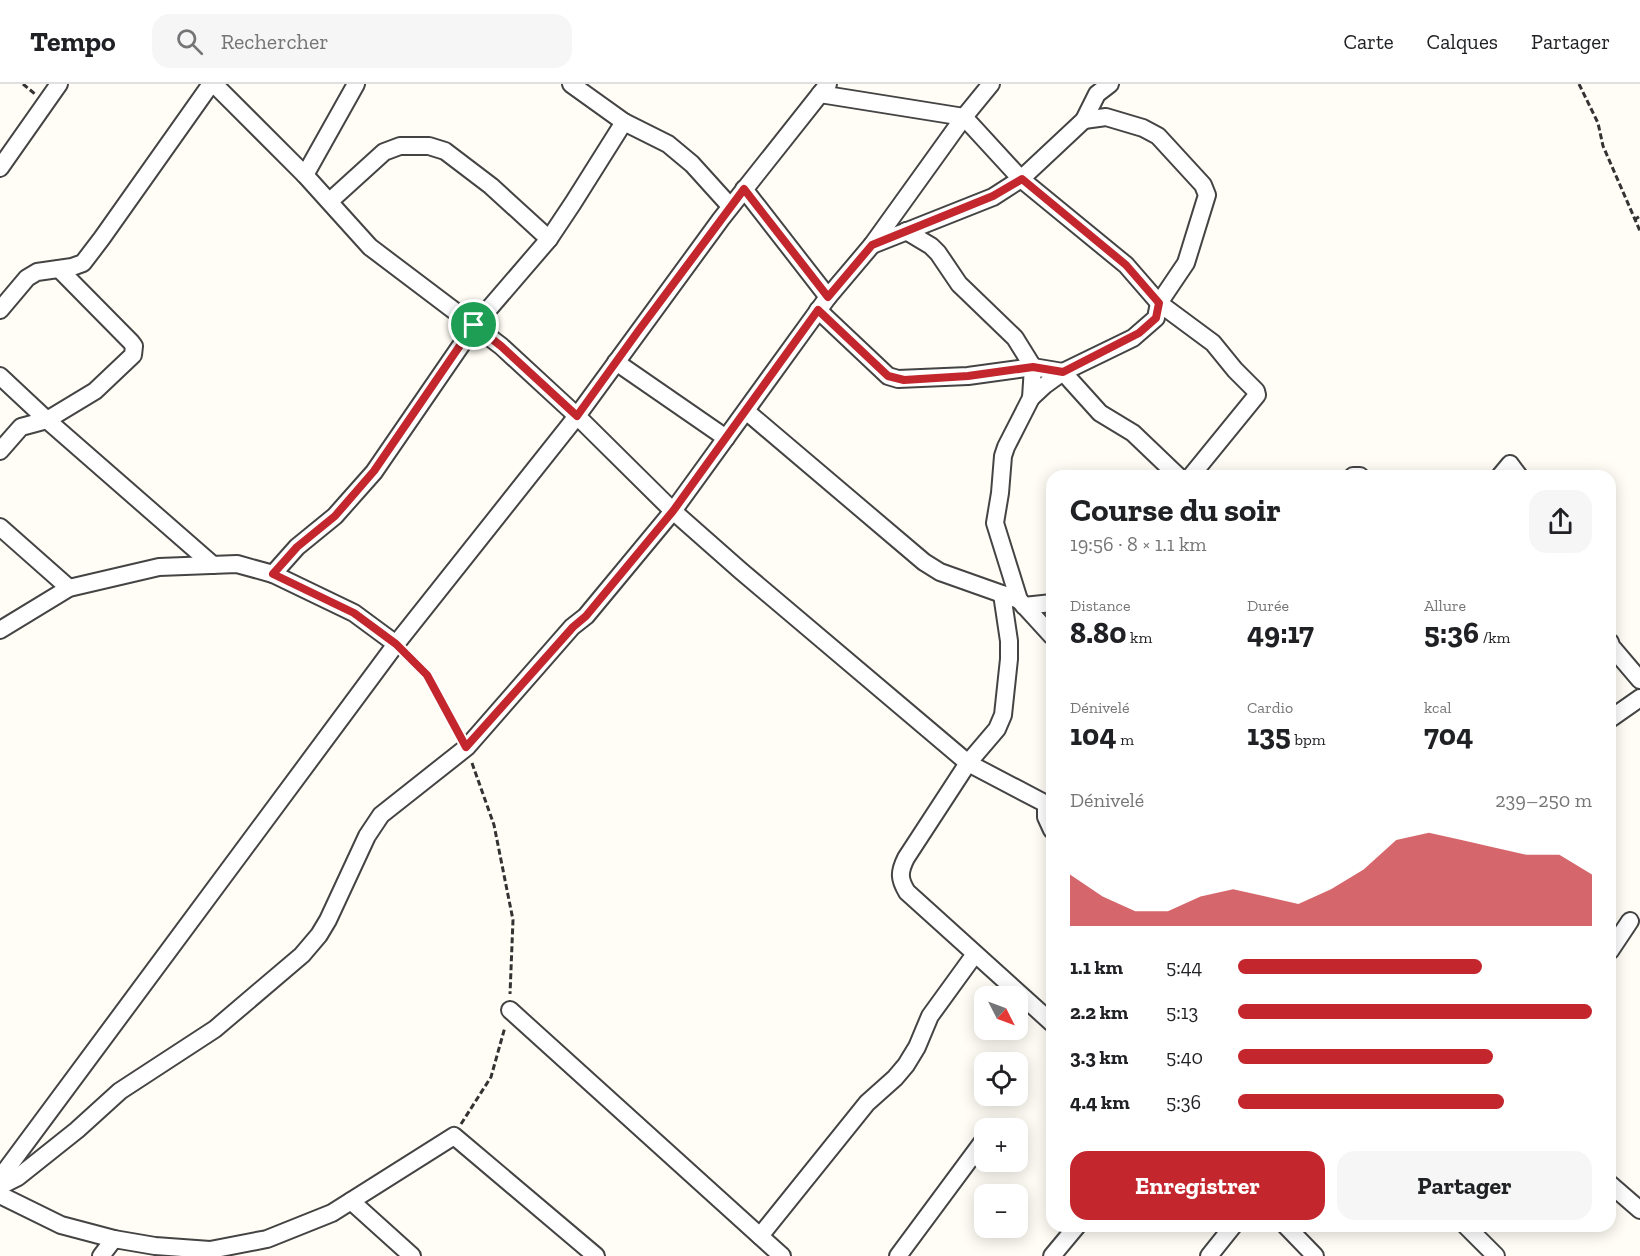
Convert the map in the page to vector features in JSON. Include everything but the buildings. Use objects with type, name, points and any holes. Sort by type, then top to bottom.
[{"type":"street","points":[[0,168],[59,84]]},
{"type":"street","points":[[0,310],[27,278],[37,272],[83,263],[212,84],[305,175],[370,247],[501,346],[577,416],[673,511],[968,763],[1046,804]]},
{"type":"street","points":[[305,175],[356,84]]},
{"type":"street","points":[[571,84],[624,122],[668,144],[692,164],[730,206]]},
{"type":"street","points":[[0,1186],[18,1177],[69,1137],[120,1091],[215,1029],[302,955],[328,920],[367,836],[381,814],[466,747],[573,627],[586,616],[673,511],[818,310],[872,245],[964,117],[991,84]]},
{"type":"street","points":[[872,245],[993,196],[1022,179],[1084,120],[1098,87]]},
{"type":"street","points":[[0,1178],[396,644],[577,416],[730,206],[824,89],[964,117],[1022,179],[1117,257],[1159,303],[1213,343],[1257,394],[1196,470]]},
{"type":"street","points":[[1021,603],[996,529],[995,515],[1000,493],[1002,456],[1031,398],[1052,379],[1139,333],[1156,318],[1159,303],[1186,264],[1207,195],[1205,188],[1158,136],[1115,118],[1084,120]]},
{"type":"street","points":[[273,574],[297,547],[335,516],[374,471],[474,325],[549,238],[624,122]]},
{"type":"street","points":[[330,201],[384,152],[400,146],[429,146],[445,151],[491,186],[549,238]]},
{"type":"street","points":[[744,189],[828,297]]},
{"type":"street","points":[[906,231],[931,246],[959,284],[1015,338],[1033,367],[1031,398]]},
{"type":"street","points":[[0,451],[21,427],[47,420],[95,391],[128,362],[135,350],[131,342],[59,269]]},
{"type":"street","points":[[818,310],[888,376],[897,379],[968,376],[1033,367],[1063,372],[1100,413],[1133,433],[1172,470]]},
{"type":"street","points":[[616,362],[726,438]]},
{"type":"street","points":[[0,376],[213,566]]},
{"type":"street","points":[[746,411],[924,562],[940,572],[1021,603],[1046,630]]},
{"type":"street","points":[[1505,470],[1510,464],[1514,470]]},
{"type":"street","points":[[0,527],[69,588]]},
{"type":"street","points":[[0,630],[69,588],[159,567],[237,564],[273,574],[354,613],[396,644]]},
{"type":"street","points":[[1002,594],[1009,640],[1003,716],[997,729],[968,763],[906,858],[901,869],[900,880],[907,892],[1046,1017]]},
{"type":"street","points":[[1021,603],[1046,603]]},
{"type":"street","points":[[1616,654],[1640,680]]},
{"type":"street","points":[[1616,715],[1640,698]]},
{"type":"street","points":[[1616,942],[1630,921]]},
{"type":"street","points":[[760,1236],[867,1103],[906,1065],[917,1047],[930,1016],[975,954]]},
{"type":"street","points":[[510,1010],[783,1256]]},
{"type":"street","points":[[0,1195],[61,1225],[114,1239],[155,1246],[210,1250],[267,1239],[332,1213],[454,1136],[596,1256]]},
{"type":"street","points":[[898,1256],[974,1153]]},
{"type":"street","points":[[1616,1189],[1640,1210]]},
{"type":"street","points":[[351,1201],[412,1256]]},
{"type":"street","points":[[1052,1256],[1072,1232]]},
{"type":"street","points":[[1209,1256],[1228,1232]]},
{"type":"street","points":[[1292,1232],[1315,1256]]},
{"type":"street","points":[[1472,1232],[1496,1256]]},
{"type":"street","points":[[101,1256],[114,1239]]},
{"type":"street","points":[[253,1256],[267,1239]]},
{"type":"path","points":[[1579,84],[1598,123],[1603,146],[1640,231]]},
{"type":"path","points":[[1634,220],[1640,216]]},
{"type":"path","points":[[396,644],[427,675],[466,747],[494,825],[513,920],[510,1010],[491,1077],[454,1136]]},
{"type":"route","points":[[1022,179],[1126,265],[1159,303],[1156,318],[1139,333],[1063,372],[1033,367],[968,376],[904,380],[888,376],[818,310],[673,511],[586,616],[573,627],[466,747],[427,675],[396,644],[354,613],[273,574],[297,547],[335,516],[374,471],[474,325],[501,346],[577,416],[744,189],[828,297],[872,245],[1009,189],[1022,179]]}]
